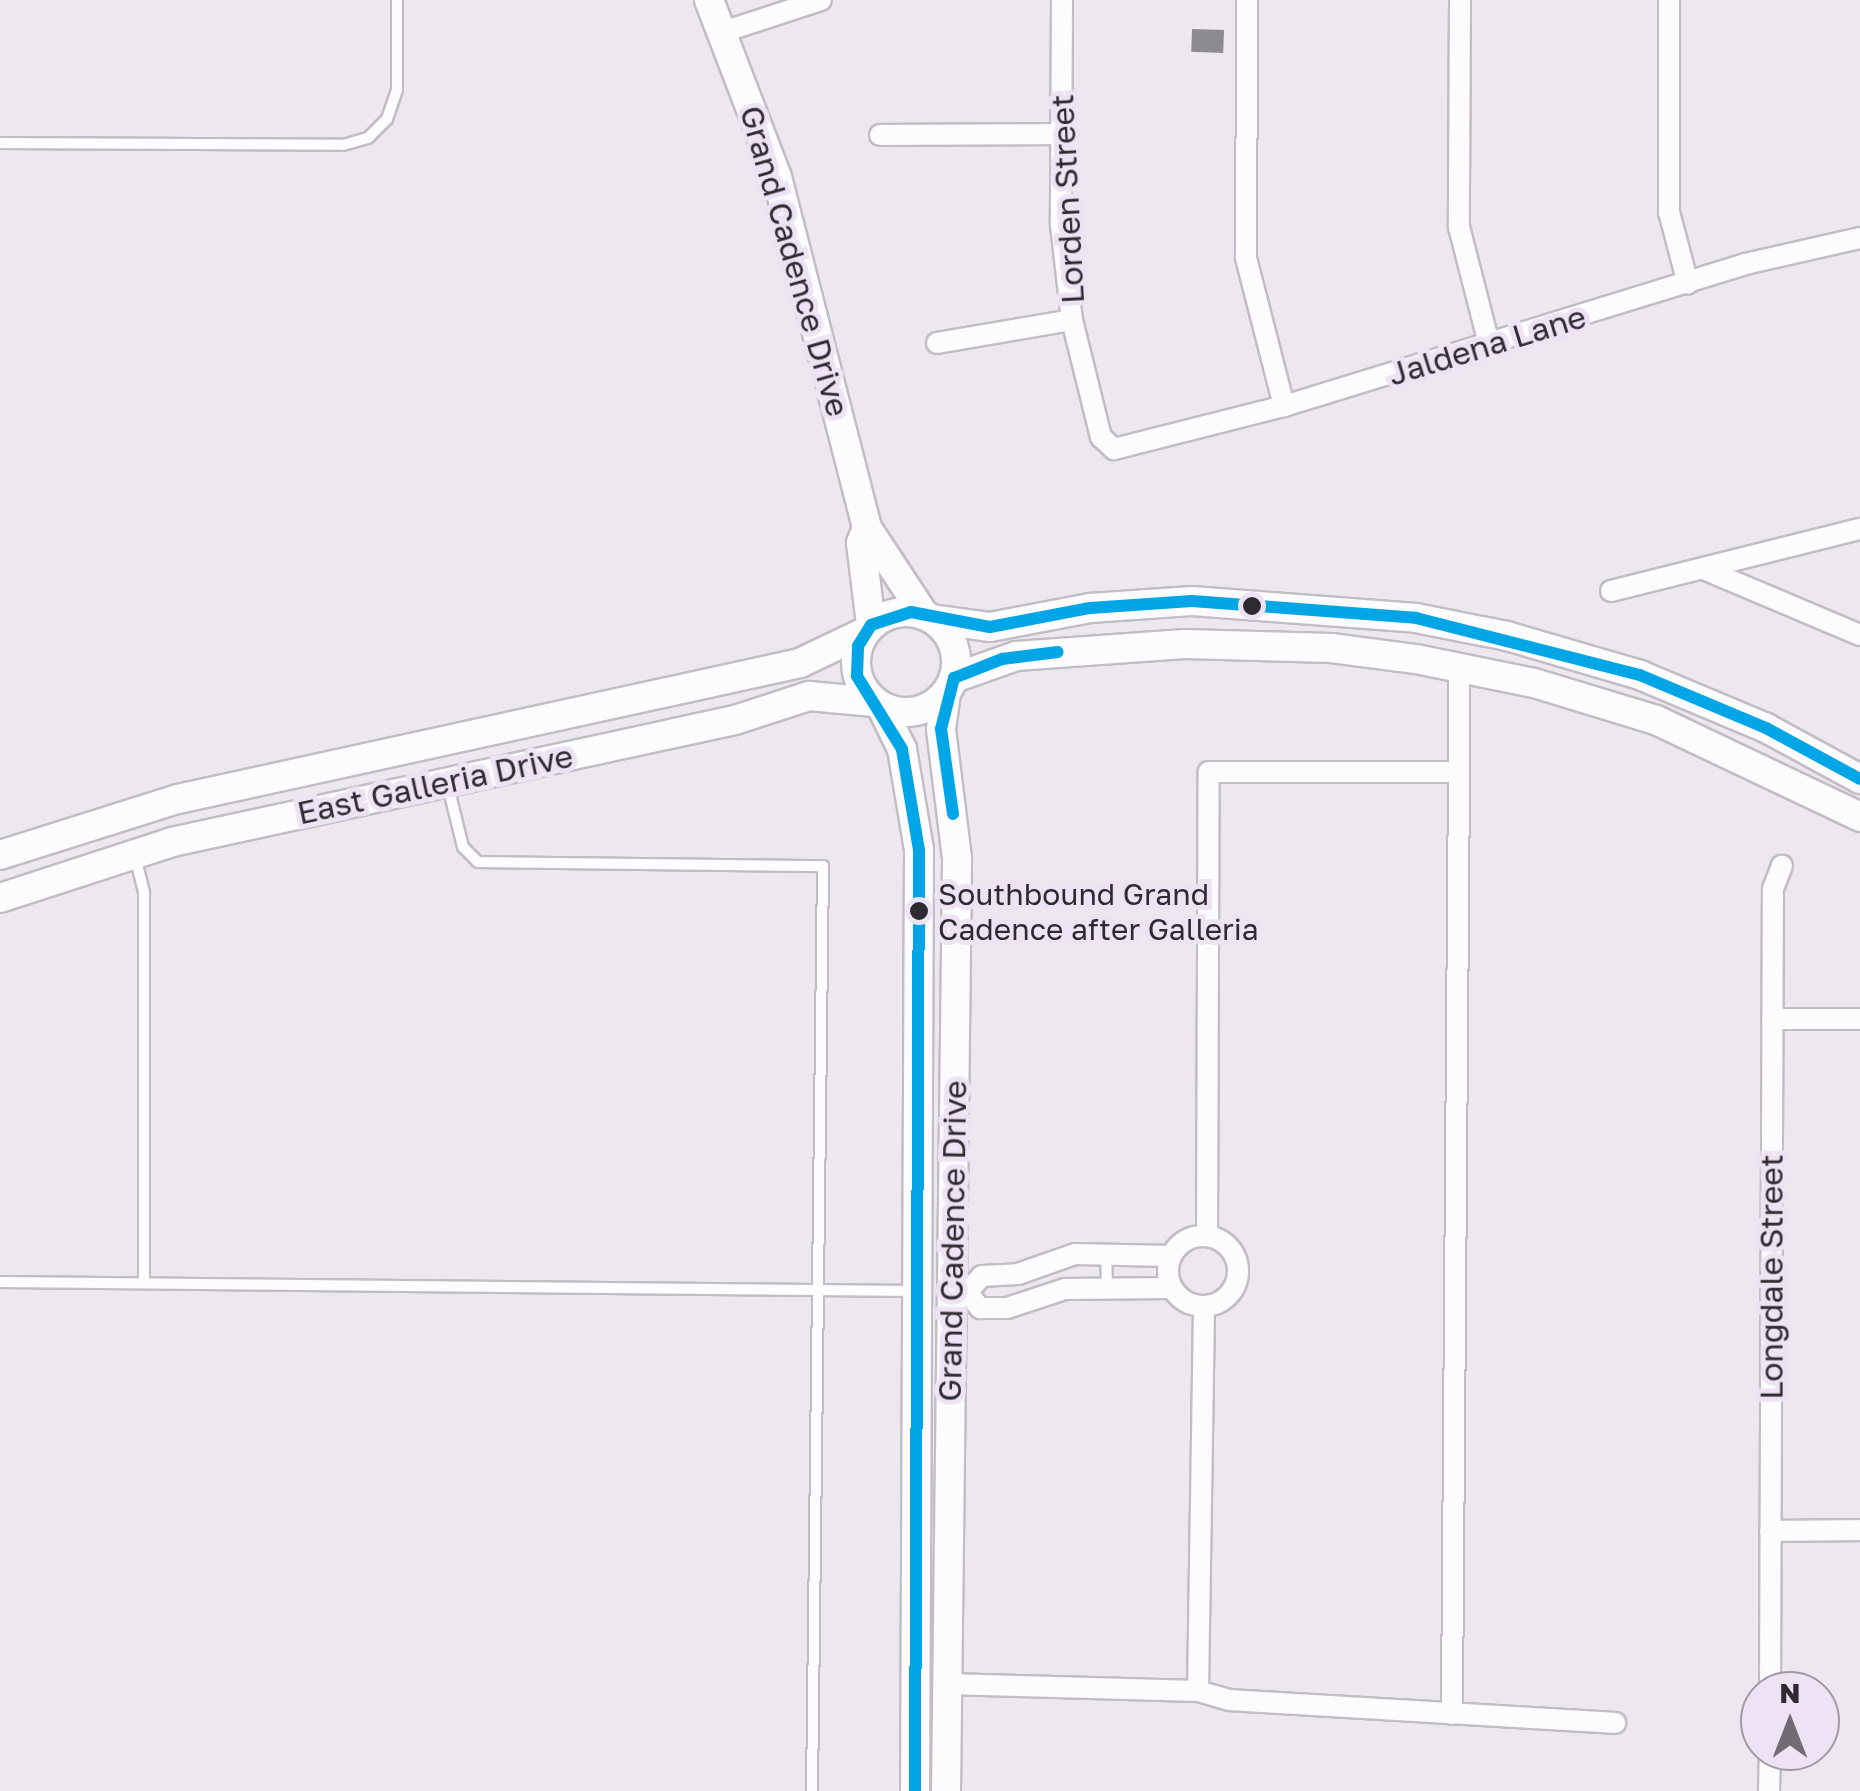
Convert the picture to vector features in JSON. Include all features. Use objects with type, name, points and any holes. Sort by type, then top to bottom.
[{"type":"main road","name":"Grand Cadence Drive","points":[[709,0],[795,238],[867,528],[929,618]]},
{"type":"main road","name":"Grand Cadence Drive","points":[[867,528],[860,542],[868,629]]},
{"type":"main road","points":[[1860,779],[1766,728],[1656,681],[1544,645],[1431,621],[1331,608],[1192,601],[1090,608],[990,627],[897,613],[868,629],[855,661],[878,704],[909,712],[950,685],[1016,656],[1213,643],[1331,648],[1459,666],[1656,720],[1860,817]]},
{"type":"main road","points":[[929,618],[953,645],[950,685]]},
{"type":"main road","name":"East Galleria Drive","points":[[0,855],[192,795],[800,663],[868,629]]},
{"type":"main road","name":"Grand Cadence Drive","points":[[946,1791],[959,1292],[957,858],[941,729],[950,685]]},
{"type":"main road","name":"East Galleria Drive","points":[[0,898],[134,852],[735,720],[809,696],[878,704]]},
{"type":"main road","name":"Grand Cadence Drive","points":[[878,704],[902,749],[919,850],[922,1291],[916,1791]]},
{"type":"main road","points":[[922,1291],[959,1292]]},
{"type":"street","points":[[723,32],[820,0]]},
{"type":"street","name":"Lorden Street","points":[[1062,0],[1061,225],[1072,320],[1101,437],[1114,449]]},
{"type":"street","points":[[1247,0],[1246,258],[1284,406]]},
{"type":"street","points":[[1460,0],[1459,227],[1489,344]]},
{"type":"street","points":[[1669,0],[1669,212],[1688,284]]},
{"type":"street","points":[[880,136],[1061,134]]},
{"type":"street","name":"Jaldena Lane","points":[[1114,449],[1284,406],[1688,284],[1860,238]]},
{"type":"street","points":[[937,344],[1072,320]]},
{"type":"street","points":[[1611,591],[1860,529]]},
{"type":"street","points":[[1703,569],[1860,635]]},
{"type":"street","points":[[1452,1714],[1459,666]]},
{"type":"street","points":[[1207,1236],[1209,772],[1459,772]]},
{"type":"street","name":"Longdale Street","points":[[1770,1671],[1773,888],[1782,866]]},
{"type":"street","points":[[1772,1020],[1860,1019]]},
{"type":"street","points":[[1171,1256],[1074,1254],[1018,1274],[982,1276],[959,1292],[980,1308],[1007,1308],[1066,1288],[1172,1288],[1187,1302],[1204,1306],[1232,1292],[1238,1269],[1229,1247],[1207,1236],[1186,1240],[1171,1256],[1172,1288]]},
{"type":"street","points":[[1198,1690],[1204,1306]]},
{"type":"street","points":[[1770,1531],[1860,1530]]},
{"type":"street","points":[[947,1684],[1198,1690],[1230,1700],[1615,1723]]},
{"type":"lane","points":[[0,144],[343,146],[368,138],[387,118],[397,90],[397,0]]},
{"type":"lane","points":[[447,781],[464,847],[478,862],[823,866],[812,1791]]},
{"type":"lane","points":[[134,852],[144,893],[144,1283]]},
{"type":"lane","points":[[1106,1254],[1106,1286]]},
{"type":"lane","points":[[0,1282],[922,1291]]},
{"type":"building","points":[[1192,29],[1224,30],[1223,53],[1191,52]]},
{"type":"transit line","points":[[915,1791],[919,850],[902,749],[857,676],[858,646],[871,625],[911,612],[990,627],[1090,608],[1192,601],[1416,618],[1640,675],[1766,728],[1860,779]]},
{"type":"transit line","points":[[953,814],[941,729],[954,678],[1002,659],[1058,652]]},
{"type":"place","name":"Southbound Grand Cadence after Galleria","points":[[919,911]]}]
